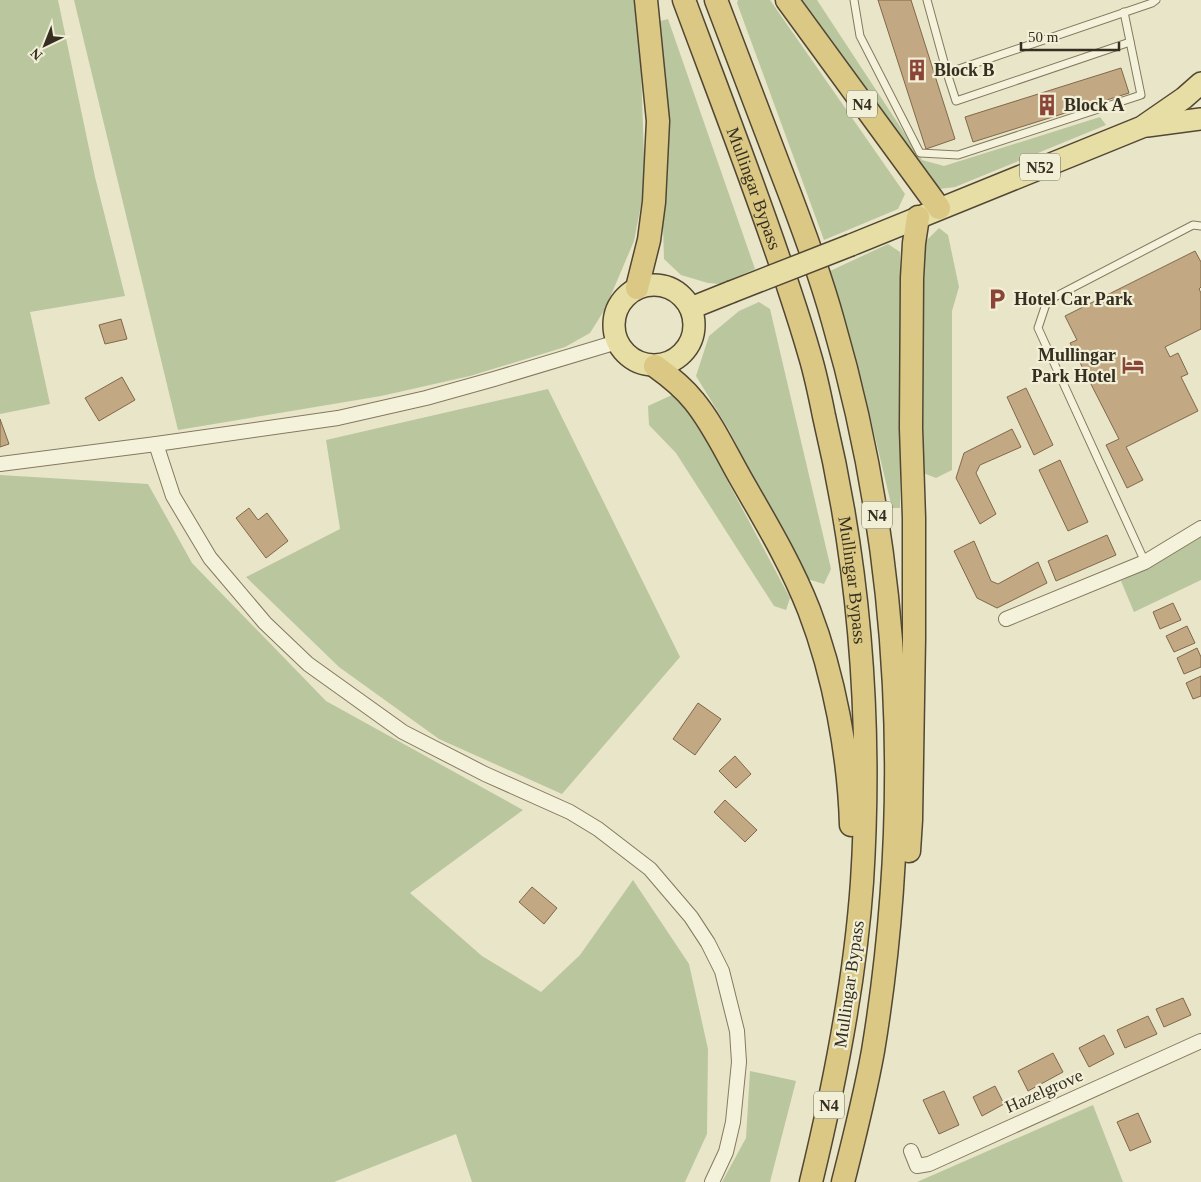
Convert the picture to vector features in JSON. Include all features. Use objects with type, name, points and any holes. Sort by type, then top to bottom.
[{"type":"highway","points":[[637,288],[649,240],[654,202],[658,120],[646,0]]},
{"type":"highway","name":"Mullingar Bypass","points":[[684,0],[773,240],[810,356],[837,470],[854,574],[862,670],[866,772],[862,883],[844,1028],[828,1110],[811,1182]]},
{"type":"highway","name":"Mullingar Bypass","points":[[716,0],[803,229],[833,320],[858,417],[874,494],[888,604],[895,692],[897,766],[895,865],[887,950],[873,1053],[843,1182]]},
{"type":"highway","name":"N4","points":[[787,0],[939,208]]},
{"type":"highway","name":"N4","points":[[873,1053],[887,1030],[912,820],[914,518],[911,428],[912,278],[918,217]]},
{"type":"highway","name":"N4","points":[[655,366],[680,386],[694,401],[742,480],[782,551],[809,610],[824,660],[835,702],[850,805],[851,860],[845,941],[844,1028]]},
{"type":"main road","name":"N52","points":[[691,308],[1142,127],[1184,98],[1201,83]]},
{"type":"main road","name":"N52","points":[[1142,127],[1201,119]]},
{"type":"main road","points":[[650,285],[674,290],[684,298],[691,308],[694,321],[693,334],[688,346],[679,356],[668,363],[655,366],[643,364],[632,359],[622,350],[617,342],[614,328],[619,304],[627,294],[637,288],[650,285]]},
{"type":"street","points":[[0,464],[338,418],[494,380],[617,342]]},
{"type":"street","points":[[156,444],[173,496],[210,558],[265,623],[308,664],[403,732],[485,774],[570,812],[598,829],[650,869],[691,917],[708,943],[722,971],[737,1039],[739,1062],[734,1122],[726,1152],[712,1182]]},
{"type":"street","points":[[1006,619],[1145,562],[1201,528]]},
{"type":"street","name":"Hazelgrove","points":[[911,1151],[917,1166],[929,1164],[1201,1041]]},
{"type":"lane","points":[[854,0],[860,36],[920,153],[958,155],[1141,95],[1124,12]]},
{"type":"lane","points":[[927,0],[956,101],[1130,42]]},
{"type":"lane","points":[[947,72],[1152,3],[1156,0]]},
{"type":"lane","points":[[1145,562],[1038,328],[1046,301],[1193,225],[1201,226]]},
{"type":"green space","points":[[0,0],[58,0],[95,177],[125,296],[30,312],[50,404],[0,414]]},
{"type":"green space","points":[[74,0],[634,0],[641,71],[645,184],[634,241],[605,309],[590,333],[565,347],[470,376],[381,396],[178,430]]},
{"type":"green space","points":[[738,0],[770,0],[905,194],[898,209],[824,240],[737,3]]},
{"type":"green space","points":[[796,0],[817,0],[922,160],[944,166],[1100,117],[1106,125],[955,187],[939,189]]},
{"type":"green space","points":[[668,19],[755,269],[720,284],[708,283],[681,275],[664,259],[657,22]]},
{"type":"green space","points":[[939,228],[948,235],[959,287],[952,311],[952,470],[936,478],[923,473],[921,246]]},
{"type":"green space","points":[[888,244],[900,252],[900,508],[892,508],[865,395],[830,271]]},
{"type":"green space","points":[[759,302],[770,309],[831,569],[824,584],[804,578],[729,430],[696,376],[709,336],[739,311]]},
{"type":"green space","points":[[548,389],[680,657],[562,794],[439,739],[339,667],[246,577],[340,529],[326,440]]},
{"type":"green space","points":[[672,395],[689,409],[790,598],[786,610],[774,606],[676,453],[649,425],[648,406]]},
{"type":"green space","points":[[0,475],[148,484],[192,563],[326,701],[523,810],[410,893],[482,956],[541,992],[580,955],[633,880],[689,964],[708,1049],[707,1134],[685,1182],[472,1182],[456,1134],[334,1182],[0,1182]]},
{"type":"green space","points":[[1201,537],[1201,580],[1134,612],[1121,581]]},
{"type":"green space","points":[[750,1071],[796,1081],[770,1182],[722,1182],[746,1138]]},
{"type":"green space","points":[[1093,1105],[1123,1182],[917,1182]]},
{"type":"building","name":"Block B","points":[[878,0],[911,0],[955,139],[926,149]]},
{"type":"building","name":"Block A","points":[[1121,68],[1129,93],[973,142],[965,117]]},
{"type":"building","name":"Mullingar Park Hotel","points":[[1195,251],[1201,262],[1201,287],[1199,289],[1201,293],[1201,329],[1165,347],[1170,357],[1178,353],[1188,374],[1181,377],[1198,411],[1126,447],[1143,480],[1127,488],[1106,445],[1119,439],[1070,343],[1077,340],[1065,316]]},
{"type":"building","points":[[121,319],[127,339],[105,344],[99,325]]},
{"type":"building","points":[[122,377],[135,400],[99,421],[85,398]]},
{"type":"building","points":[[1026,388],[1053,445],[1034,455],[1007,397]]},
{"type":"building","points":[[0,419],[9,444],[0,447]]},
{"type":"building","points":[[1012,429],[1021,447],[980,465],[976,473],[996,514],[980,524],[956,478],[964,453]]},
{"type":"building","points":[[1060,460],[1088,522],[1068,531],[1039,470]]},
{"type":"building","points":[[249,508],[258,520],[267,513],[288,541],[266,558],[236,518]]},
{"type":"building","points":[[1107,535],[1116,555],[1056,581],[1048,561]]},
{"type":"building","points":[[974,541],[991,581],[998,584],[1038,562],[1047,583],[997,608],[977,598],[954,551]]},
{"type":"building","points":[[1173,603],[1181,620],[1160,629],[1153,612]]},
{"type":"building","points":[[1187,626],[1195,643],[1174,652],[1166,636]]},
{"type":"building","points":[[1197,648],[1201,657],[1201,667],[1184,674],[1177,658]]},
{"type":"building","points":[[1201,676],[1201,696],[1193,699],[1186,683]]},
{"type":"building","points":[[698,703],[721,719],[695,755],[673,739]]},
{"type":"building","points":[[735,756],[751,774],[736,788],[719,771]]},
{"type":"building","points":[[725,800],[757,830],[745,842],[714,812]]},
{"type":"building","points":[[532,887],[557,908],[544,924],[519,902]]},
{"type":"building","points":[[1183,998],[1191,1015],[1164,1027],[1156,1009]]},
{"type":"building","points":[[1148,1016],[1157,1034],[1125,1048],[1117,1030]]},
{"type":"building","points":[[1104,1035],[1114,1054],[1089,1067],[1079,1048]]},
{"type":"building","points":[[1053,1053],[1063,1072],[1028,1091],[1018,1071]]},
{"type":"building","points":[[995,1086],[1004,1104],[982,1116],[973,1097]]},
{"type":"building","points":[[944,1091],[959,1125],[939,1134],[923,1100]]},
{"type":"building","points":[[1138,1113],[1151,1142],[1130,1151],[1117,1122]]},
{"type":"place","name":"Block B","points":[[917,70]]},
{"type":"place","name":"Block A","points":[[1047,105]]},
{"type":"place","name":"Hotel Car Park","points":[[997,299]]},
{"type":"place","name":"Mullingar Park Hotel","points":[[1133,365]]}]
